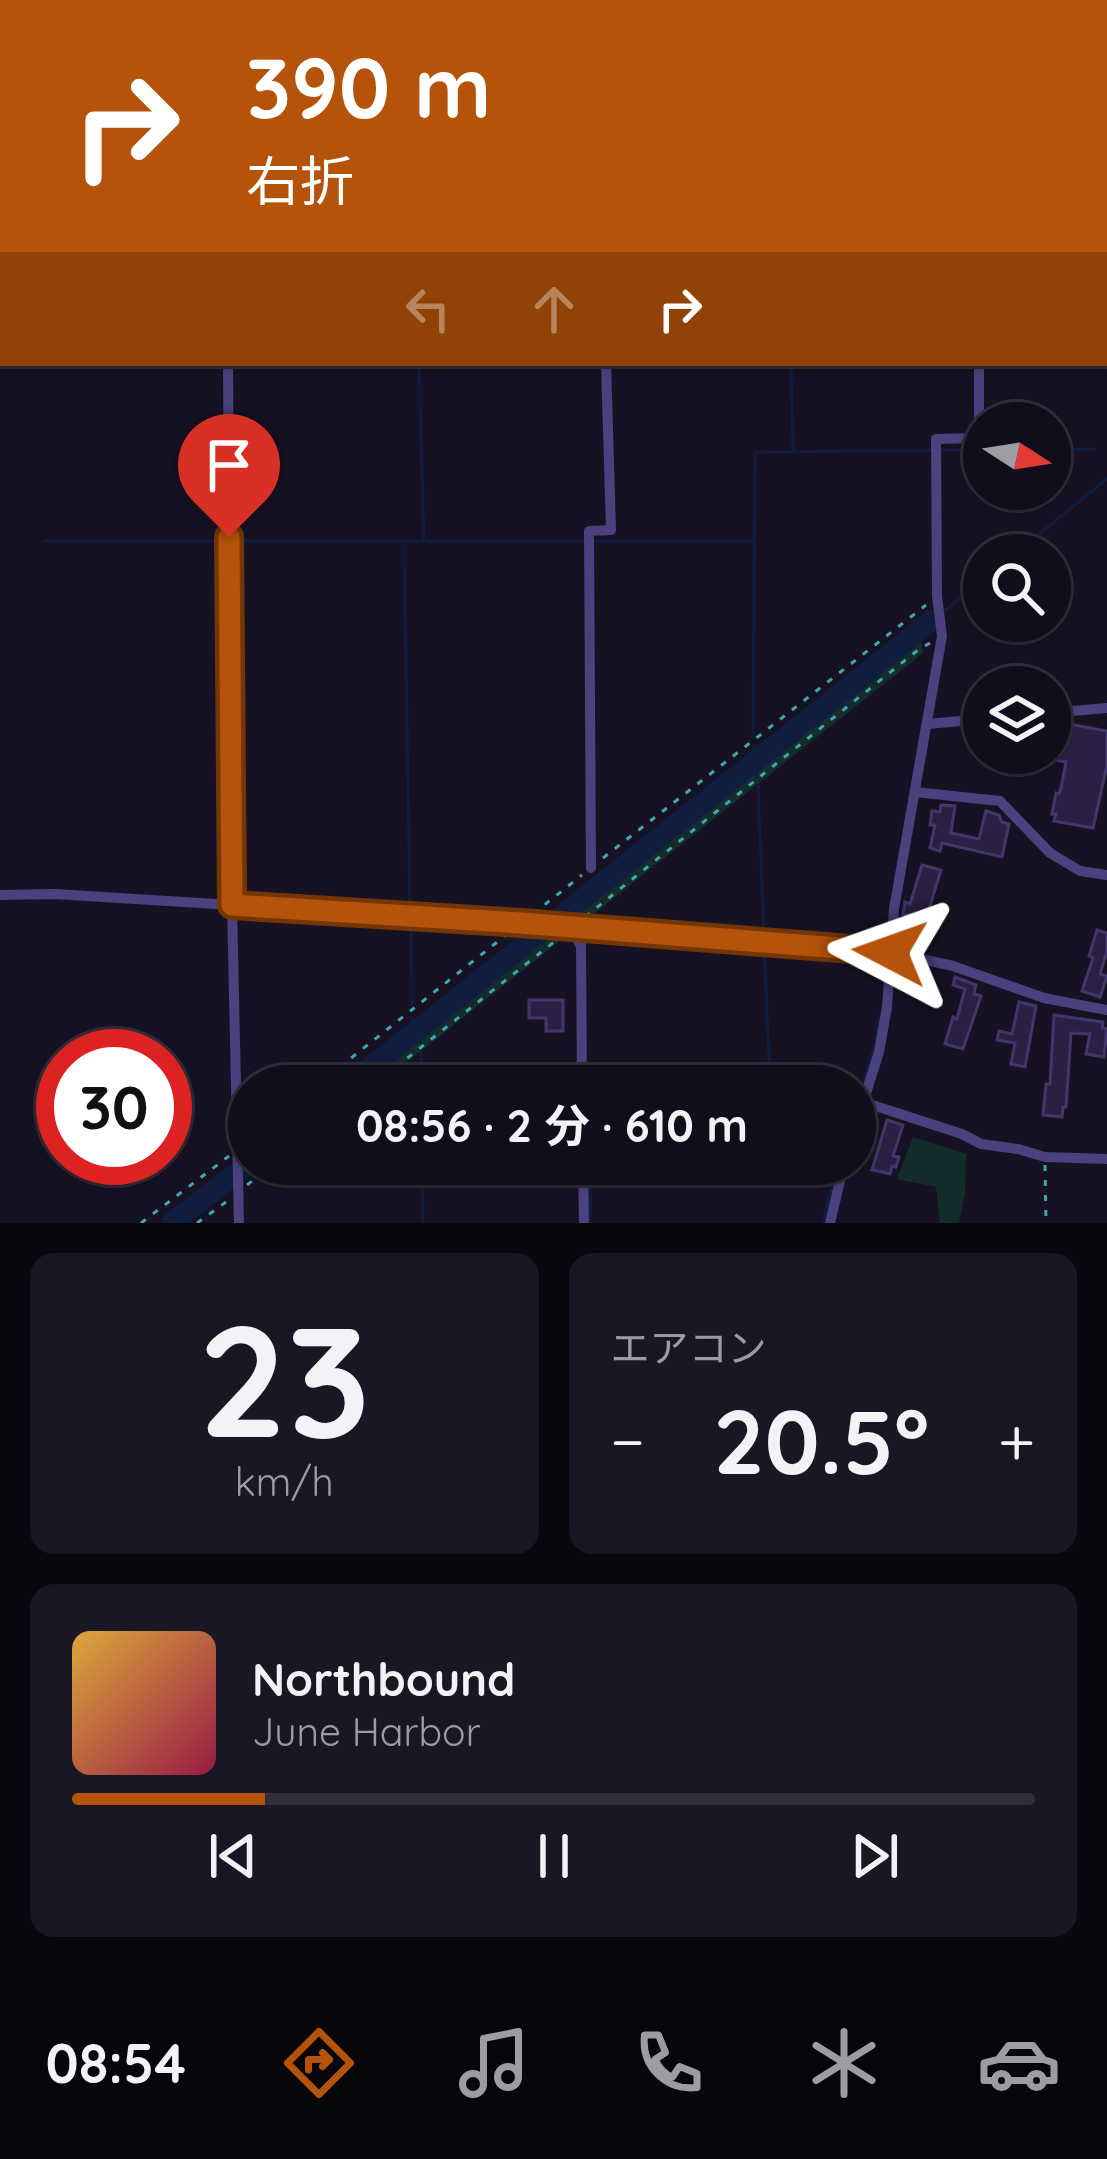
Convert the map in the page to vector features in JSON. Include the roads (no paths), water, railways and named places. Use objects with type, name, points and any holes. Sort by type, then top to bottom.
[{"type":"street","points":[[228,366],[238,1223]]},
{"type":"street","points":[[591,868],[589,542],[590,531],[611,530],[606,366]]},
{"type":"street","points":[[875,1065],[887,1007],[894,910],[942,636],[937,596],[936,439],[980,438],[979,366]]},
{"type":"street","points":[[1071,711],[1107,708]]},
{"type":"street","points":[[927,724],[963,721]]},
{"type":"street","points":[[915,792],[1000,801],[1050,853],[1080,871],[1107,874]]},
{"type":"street","points":[[0,895],[55,894],[521,923],[890,952],[952,966],[1044,998],[1107,1010]]},
{"type":"street","points":[[571,928],[581,946],[582,1065]]},
{"type":"street","points":[[876,1106],[981,1144],[1045,1157],[1107,1159]]},
{"type":"street","points":[[583,1185],[584,1223]]},
{"type":"street","points":[[830,1223],[839,1185]]},
{"type":"waterway","points":[[410,912],[404,541],[424,541],[419,366]]},
{"type":"waterway","points":[[791,366],[793,451]]},
{"type":"waterway","points":[[1071,450],[1094,449]]},
{"type":"waterway","points":[[753,737],[755,452],[963,450]]},
{"type":"waterway","points":[[1039,534],[1107,479]]},
{"type":"waterway","points":[[44,541],[222,541]]},
{"type":"waterway","points":[[232,541],[402,541]]},
{"type":"waterway","points":[[426,541],[584,541]]},
{"type":"waterway","points":[[594,541],[752,541]]},
{"type":"waterway","points":[[943,612],[963,596]]},
{"type":"waterway","points":[[373,1065],[931,621]]},
{"type":"waterway","points":[[754,746],[757,777]]},
{"type":"waterway","points":[[758,786],[769,1065]]},
{"type":"waterway","points":[[411,921],[412,1006]]},
{"type":"waterway","points":[[869,1065],[879,1017]]},
{"type":"waterway","points":[[412,1018],[421,1044]]},
{"type":"waterway","points":[[421,1051],[421,1065]]},
{"type":"waterway","points":[[172,1223],[228,1179]]},
{"type":"waterway","points":[[422,1185],[423,1223]]},
{"type":"waterway","points":[[590,1223],[591,1185]]},
{"type":"waterway","points":[[823,1223],[832,1185]]}]
